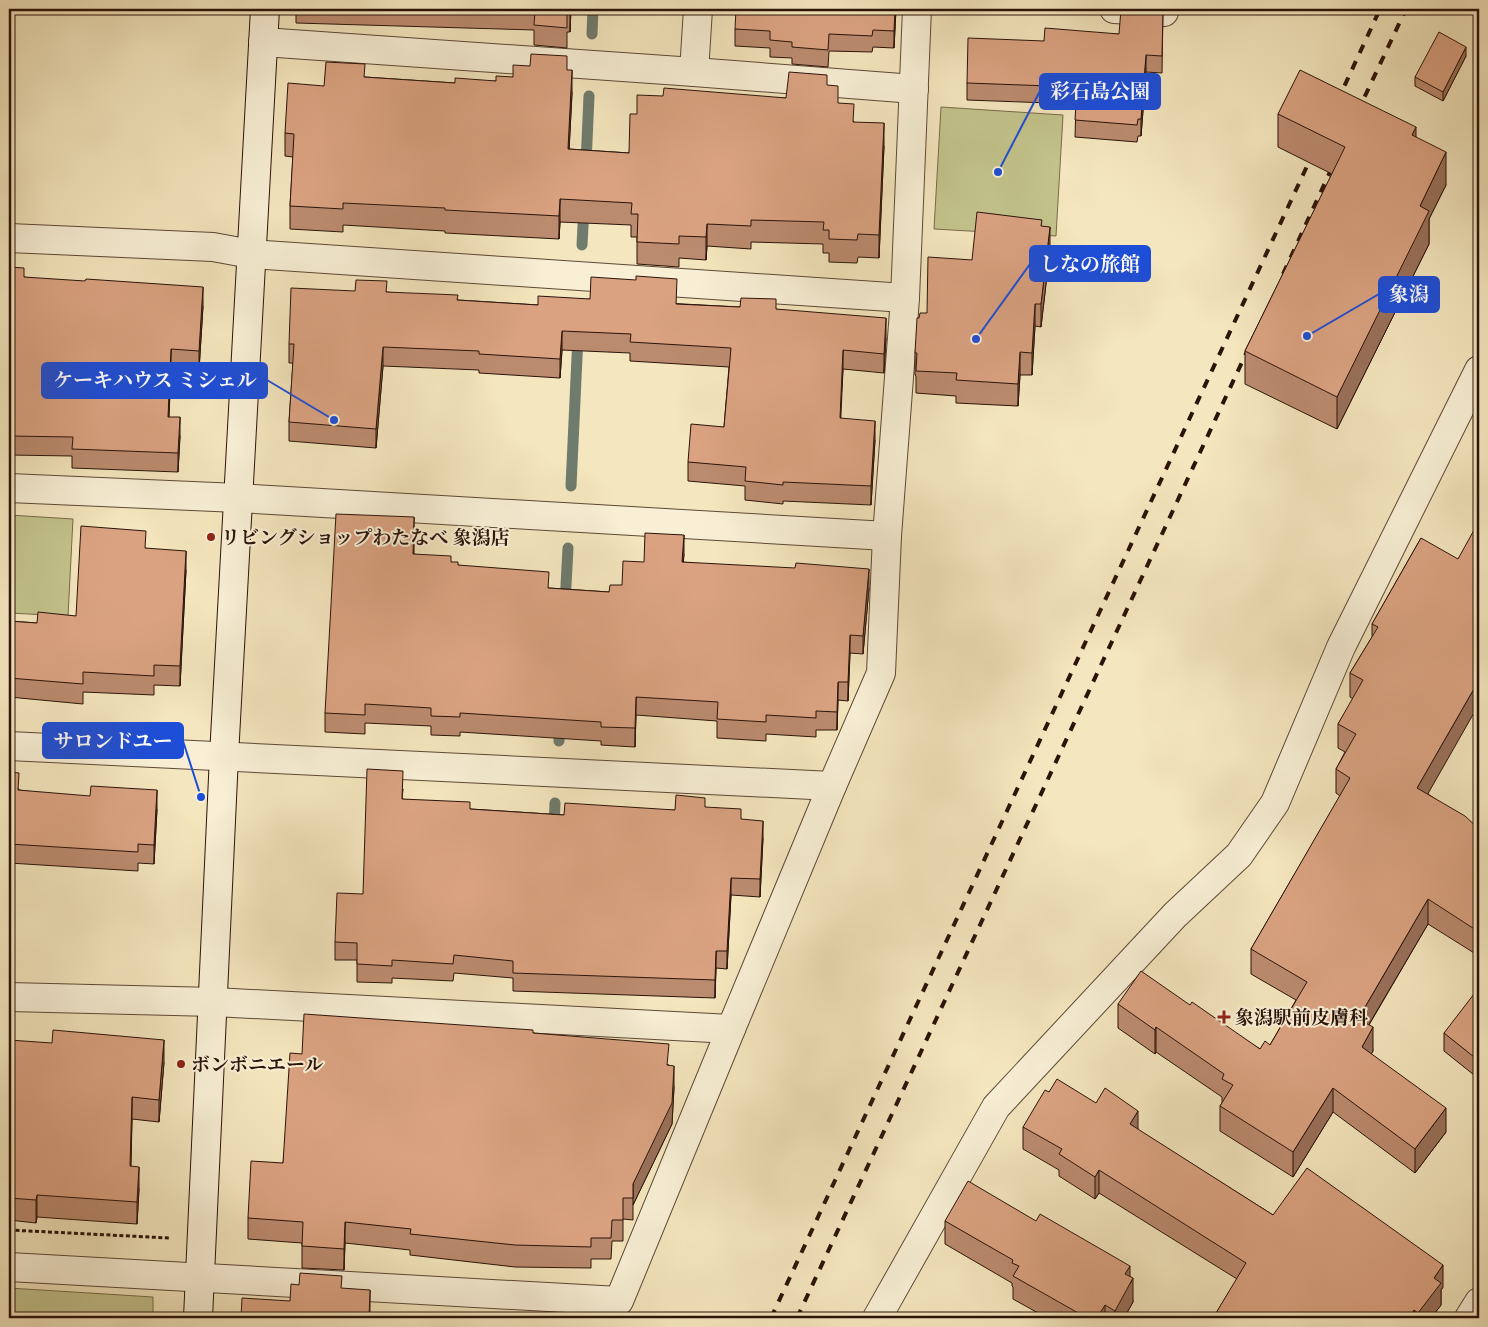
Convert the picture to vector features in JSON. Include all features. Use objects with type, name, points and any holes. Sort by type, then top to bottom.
[{"type":"street","points":[[198,1318],[224,756],[265,9]]},
{"type":"street","points":[[694,72],[698,9]]},
{"type":"street","points":[[9,1267],[619,1301],[832,786],[881,673],[887,536],[905,298],[917,9]]},
{"type":"street","points":[[1114,9],[1164,12]]},
{"type":"street","points":[[263,42],[914,89]]},
{"type":"street","points":[[9,238],[213,247],[251,254],[905,298]]},
{"type":"street","points":[[876,1318],[996,1107],[1175,915],[1238,855],[1275,803],[1341,647],[1478,375]]},
{"type":"street","points":[[9,488],[238,498],[887,536]]},
{"type":"street","points":[[9,746],[832,786]]},
{"type":"street","points":[[9,996],[214,1002],[731,1029]]},
{"type":"street","points":[[1469,1318],[1479,1302]]},
{"type":"path","points":[[9,1230],[202,1240]]},
{"type":"green space","points":[[941,107],[1063,115],[1056,236],[934,229]]},
{"type":"green space","points":[[9,515],[73,519],[68,616],[9,613]]},
{"type":"green space","points":[[9,1288],[153,1297],[153,1318],[9,1318]]},
{"type":"building","points":[[476,9],[570,9],[570,12],[567,12],[567,28],[534,25],[535,11]]},
{"type":"building","points":[[736,9],[895,9],[894,31],[873,30],[872,36],[829,34],[828,50],[792,47],[792,42],[770,40],[770,31],[735,29]]},
{"type":"building","points":[[1121,9],[1163,10],[1162,56],[1146,55],[1141,119],[1138,119],[1137,125],[1075,120],[1077,87],[967,83],[968,38],[1044,41],[1045,28],[1119,34]]},
{"type":"building","points":[[1439,32],[1466,47],[1443,92],[1415,77]]},
{"type":"building","points":[[531,54],[567,56],[567,70],[572,70],[568,149],[629,153],[630,114],[637,114],[637,95],[663,96],[664,88],[786,98],[789,72],[827,75],[827,85],[838,86],[838,103],[854,104],[853,122],[884,123],[879,235],[858,234],[857,240],[829,239],[829,230],[823,230],[824,222],[751,220],[751,226],[707,224],[706,237],[679,236],[679,244],[637,242],[638,214],[631,214],[632,203],[560,199],[559,216],[343,203],[343,209],[290,206],[294,134],[285,133],[288,83],[324,86],[326,62],[365,64],[364,77],[455,83],[455,78],[496,81],[496,76],[513,77],[513,65],[530,66]]},
{"type":"building","points":[[1300,70],[1416,127],[1412,135],[1446,152],[1420,206],[1429,211],[1337,397],[1245,351],[1345,147],[1278,114]]},
{"type":"building","points":[[977,212],[1042,220],[1041,226],[1050,227],[1041,304],[1035,304],[1032,353],[1020,352],[1018,384],[956,380],[957,373],[916,371],[917,318],[919,318],[920,313],[927,313],[928,257],[972,260]]},
{"type":"building","points":[[9,267],[24,268],[24,277],[203,287],[199,351],[171,349],[168,417],[180,417],[178,453],[72,449],[73,437],[9,436]]},
{"type":"building","points":[[636,276],[677,279],[676,304],[740,307],[741,298],[776,299],[776,309],[886,318],[884,354],[843,350],[840,418],[875,421],[871,486],[783,482],[783,485],[745,481],[746,467],[688,462],[691,424],[724,427],[731,348],[630,342],[631,334],[562,331],[560,359],[479,354],[479,351],[383,347],[376,429],[289,422],[294,344],[289,344],[291,288],[355,291],[356,280],[387,281],[386,292],[458,295],[457,300],[538,305],[538,296],[590,299],[591,277],[636,280]]},
{"type":"building","points":[[336,514],[414,517],[413,554],[451,556],[451,562],[458,562],[458,565],[549,572],[548,588],[609,592],[610,585],[622,585],[623,561],[644,562],[645,533],[684,535],[682,562],[795,568],[796,563],[869,569],[863,636],[850,635],[848,682],[838,682],[837,712],[816,711],[816,718],[766,715],[766,722],[717,719],[718,702],[636,697],[635,728],[601,727],[601,722],[460,713],[460,717],[431,716],[431,708],[365,704],[365,715],[325,713]]},
{"type":"building","points":[[1479,521],[1479,680],[1417,788],[1465,816],[1479,829],[1479,932],[1428,899],[1358,1019],[1373,1027],[1362,1047],[1446,1108],[1415,1149],[1333,1088],[1293,1152],[1220,1106],[1233,1085],[1222,1079],[1224,1074],[1156,1027],[1155,1030],[1118,1004],[1141,971],[1190,1005],[1192,1002],[1260,1049],[1265,1041],[1270,1045],[1307,982],[1251,949],[1350,778],[1336,769],[1356,734],[1338,724],[1363,680],[1350,673],[1378,627],[1372,624],[1421,538],[1458,559]]},
{"type":"building","points":[[81,526],[146,531],[145,548],[186,551],[180,666],[154,665],[154,676],[83,672],[83,684],[9,678],[9,621],[37,623],[38,612],[76,616]]},
{"type":"building","points":[[367,769],[403,771],[402,799],[470,802],[470,809],[564,815],[565,803],[675,810],[676,795],[705,798],[705,807],[741,809],[741,819],[763,821],[760,879],[731,878],[727,951],[716,951],[715,980],[513,973],[513,961],[454,955],[453,964],[392,960],[392,966],[357,964],[357,943],[335,942],[337,893],[363,894]]},
{"type":"building","points":[[9,772],[19,773],[18,790],[90,796],[91,786],[157,790],[154,845],[138,844],[138,852],[9,844]]},
{"type":"building","points":[[1474,994],[1479,998],[1479,1061],[1444,1033]]},
{"type":"building","points":[[304,1014],[533,1030],[533,1033],[669,1044],[667,1065],[674,1066],[672,1103],[633,1184],[633,1198],[623,1198],[623,1220],[612,1220],[611,1238],[591,1238],[591,1247],[515,1245],[410,1234],[411,1229],[345,1222],[344,1249],[302,1246],[303,1222],[248,1218],[251,1161],[283,1163],[290,1053],[302,1054]]},
{"type":"building","points":[[53,1030],[164,1040],[159,1100],[132,1097],[130,1166],[139,1167],[137,1202],[37,1195],[36,1200],[9,1198],[9,1040],[52,1043]]},
{"type":"building","points":[[1057,1079],[1096,1103],[1105,1088],[1138,1111],[1130,1124],[1273,1215],[1307,1168],[1443,1265],[1434,1278],[1441,1283],[1418,1313],[1414,1310],[1409,1318],[1213,1318],[1246,1263],[1099,1170],[1095,1177],[1059,1154],[1062,1149],[1023,1127],[1045,1090],[1049,1092]]},
{"type":"building","points":[[968,1181],[1036,1221],[1040,1214],[1130,1266],[1125,1274],[1133,1278],[1115,1311],[1105,1305],[1097,1318],[1087,1318],[1013,1276],[1019,1266],[1012,1263],[1013,1260],[945,1221]]},
{"type":"building","points":[[300,1273],[342,1276],[341,1288],[370,1290],[369,1318],[241,1318],[242,1298],[290,1301],[291,1284],[299,1285]]},
{"type":"waterway","points":[[592,34],[593,9]]},
{"type":"waterway","points":[[586,164],[589,96]]},
{"type":"waterway","points":[[582,245],[584,207]]},
{"type":"waterway","points":[[571,486],[578,336]]},
{"type":"waterway","points":[[565,604],[568,548]]},
{"type":"waterway","points":[[559,741],[560,722]]},
{"type":"waterway","points":[[554,829],[555,803]]},
{"type":"railway","points":[[1337,102],[1380,9]]},
{"type":"railway","points":[[1357,113],[1406,9]]},
{"type":"railway","points":[[771,1318],[1315,149]]},
{"type":"railway","points":[[1283,274],[1335,161]]},
{"type":"railway","points":[[797,1318],[1250,345]]},
{"type":"place","name":"彩石島公園","points":[[998,172]]},
{"type":"place","name":"象潟","points":[[1307,336]]},
{"type":"place","name":"しなの旅館","points":[[976,339]]},
{"type":"place","name":"ケーキハウス ミシェル","points":[[334,420]]},
{"type":"place","name":"リビングショップわたなべ 象潟店","points":[[211,537]]},
{"type":"place","name":"サロンドユー","points":[[201,797]]},
{"type":"place","name":"象潟駅前皮膚科","points":[[1224,1017]]},
{"type":"place","name":"ボンボニエール","points":[[181,1064]]}]
